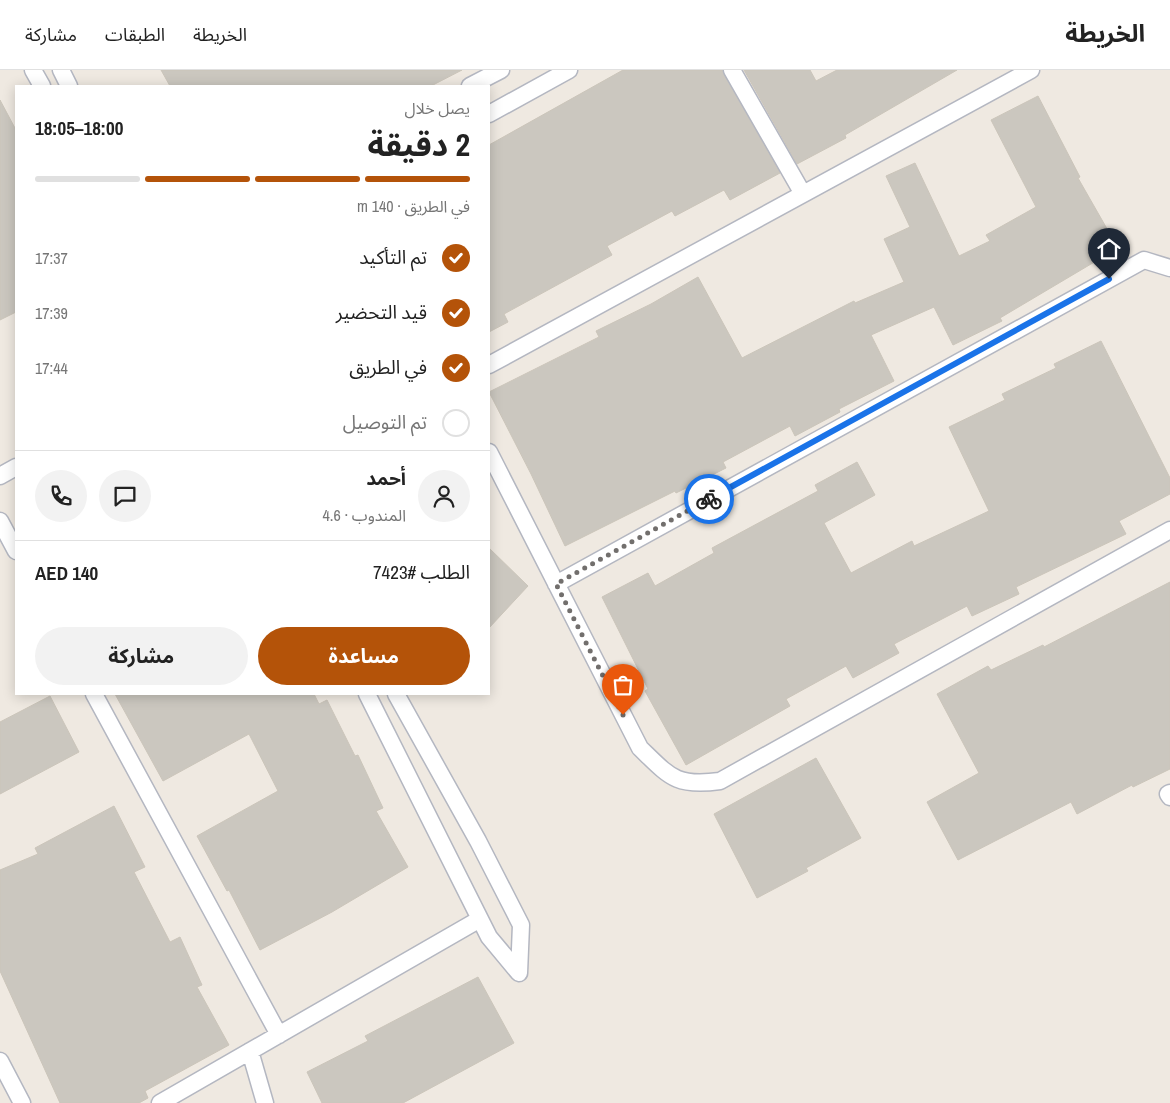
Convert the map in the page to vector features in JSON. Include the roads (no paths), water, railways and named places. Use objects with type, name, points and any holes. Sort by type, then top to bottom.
[{"type":"street","points":[[33,70],[41,85]]},
{"type":"street","points":[[61,70],[68,85]]},
{"type":"street","points":[[472,85],[501,70]]},
{"type":"street","points":[[490,113],[569,70]]},
{"type":"street","points":[[732,70],[803,194]]},
{"type":"street","points":[[490,364],[1031,70]]},
{"type":"street","points":[[556,584],[1144,260],[1170,268]]},
{"type":"street","points":[[490,454],[640,748],[670,778],[698,784],[720,781],[1170,530]]},
{"type":"street","points":[[0,476],[15,468]]},
{"type":"street","points":[[0,521],[15,549]]},
{"type":"street","points":[[95,695],[279,1035]]},
{"type":"street","points":[[368,695],[489,937],[519,973],[521,926],[478,841],[397,695]]},
{"type":"street","points":[[1170,793],[1168,794],[1170,797]]},
{"type":"street","points":[[160,1103],[480,919]]},
{"type":"street","points":[[250,1051],[265,1103]]},
{"type":"street","points":[[0,1061],[22,1103]]}]
